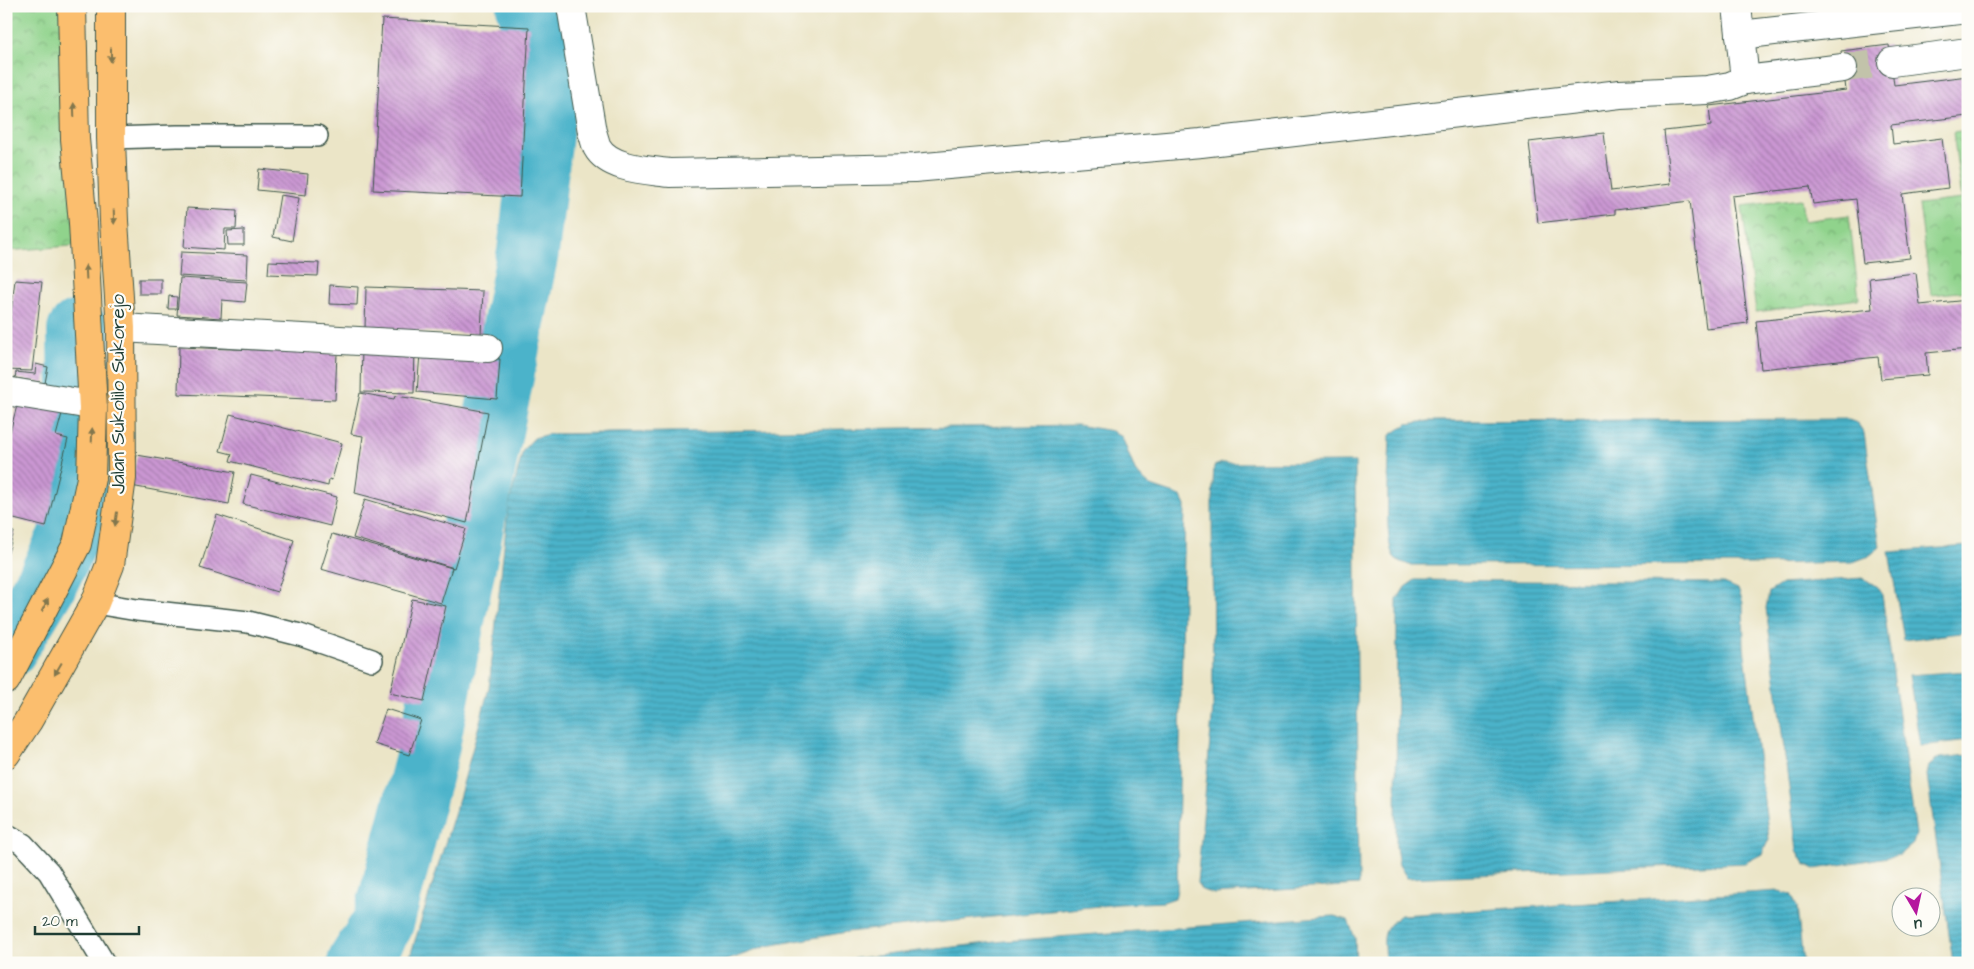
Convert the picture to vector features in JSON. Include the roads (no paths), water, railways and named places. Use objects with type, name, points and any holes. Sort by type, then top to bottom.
[{"type":"main road","name":"Jalan Sukolilo Sukorejo","points":[[6,680],[77,544],[91,478],[80,405],[83,224],[75,139],[72,6]]},
{"type":"main road","name":"Jalan Sukolilo Sukorejo","points":[[6,754],[28,720],[95,602],[110,565],[122,478],[121,328],[111,138],[111,6]]},
{"type":"main road","points":[[91,478],[122,478]]},
{"type":"street","points":[[571,6],[592,132],[597,148],[610,159],[630,168],[669,173],[914,168],[1201,143],[1620,94],[1708,90],[1730,86],[1745,80],[1843,68]]},
{"type":"street","points":[[1736,6],[1745,80]]},
{"type":"street","points":[[1740,35],[1968,9]]},
{"type":"street","points":[[1892,62],[1968,52]]},
{"type":"street","points":[[121,328],[488,348]]},
{"type":"street","points":[[8,399],[80,405]]},
{"type":"lane","points":[[111,138],[316,136]]},
{"type":"lane","points":[[95,602],[136,610],[248,622],[300,634],[372,660]]},
{"type":"lane","points":[[6,834],[23,844],[49,872],[104,963]]},
{"type":"water","points":[[1849,419],[1858,424],[1864,433],[1880,547],[1869,556],[1853,562],[1409,565],[1395,558],[1391,550],[1388,519],[1390,435],[1407,424],[1428,421]]},
{"type":"water","points":[[1077,425],[1112,431],[1122,437],[1136,473],[1151,486],[1181,496],[1185,506],[1177,890],[1175,898],[1163,902],[1119,904],[847,932],[767,946],[720,963],[408,963],[460,795],[489,688],[508,508],[523,450],[534,438],[549,434]]},
{"type":"water","points":[[1355,462],[1359,885],[1214,894],[1202,890],[1197,883],[1213,708],[1212,504],[1214,466],[1222,463]]},
{"type":"water","points":[[1968,546],[1968,632],[1904,640],[1889,552]]},
{"type":"water","points":[[1863,578],[1876,586],[1882,595],[1916,834],[1913,844],[1900,855],[1815,869],[1805,864],[1797,850],[1766,608],[1769,592],[1782,584]]},
{"type":"water","points":[[1415,580],[1724,583],[1738,589],[1743,603],[1744,647],[1769,839],[1762,854],[1745,863],[1407,878],[1399,865],[1396,847],[1397,600],[1405,587]]},
{"type":"water","points":[[1968,671],[1968,740],[1920,746],[1909,675]]},
{"type":"water","points":[[1968,755],[1968,963],[1953,963],[1927,775],[1929,766],[1939,758]]},
{"type":"water","points":[[1779,891],[1791,894],[1797,907],[1803,963],[1385,963],[1384,936],[1389,926],[1401,915]]},
{"type":"water","points":[[1334,916],[1348,920],[1355,938],[1356,963],[816,963],[1005,941]]},
{"type":"waterway","points":[[358,963],[383,923],[428,750],[528,252],[549,76],[527,6]]},
{"type":"waterway","points":[[6,649],[47,582],[68,538],[75,505],[79,395],[78,331]]},
{"type":"tunnel","points":[[1843,68],[1892,62]]}]
